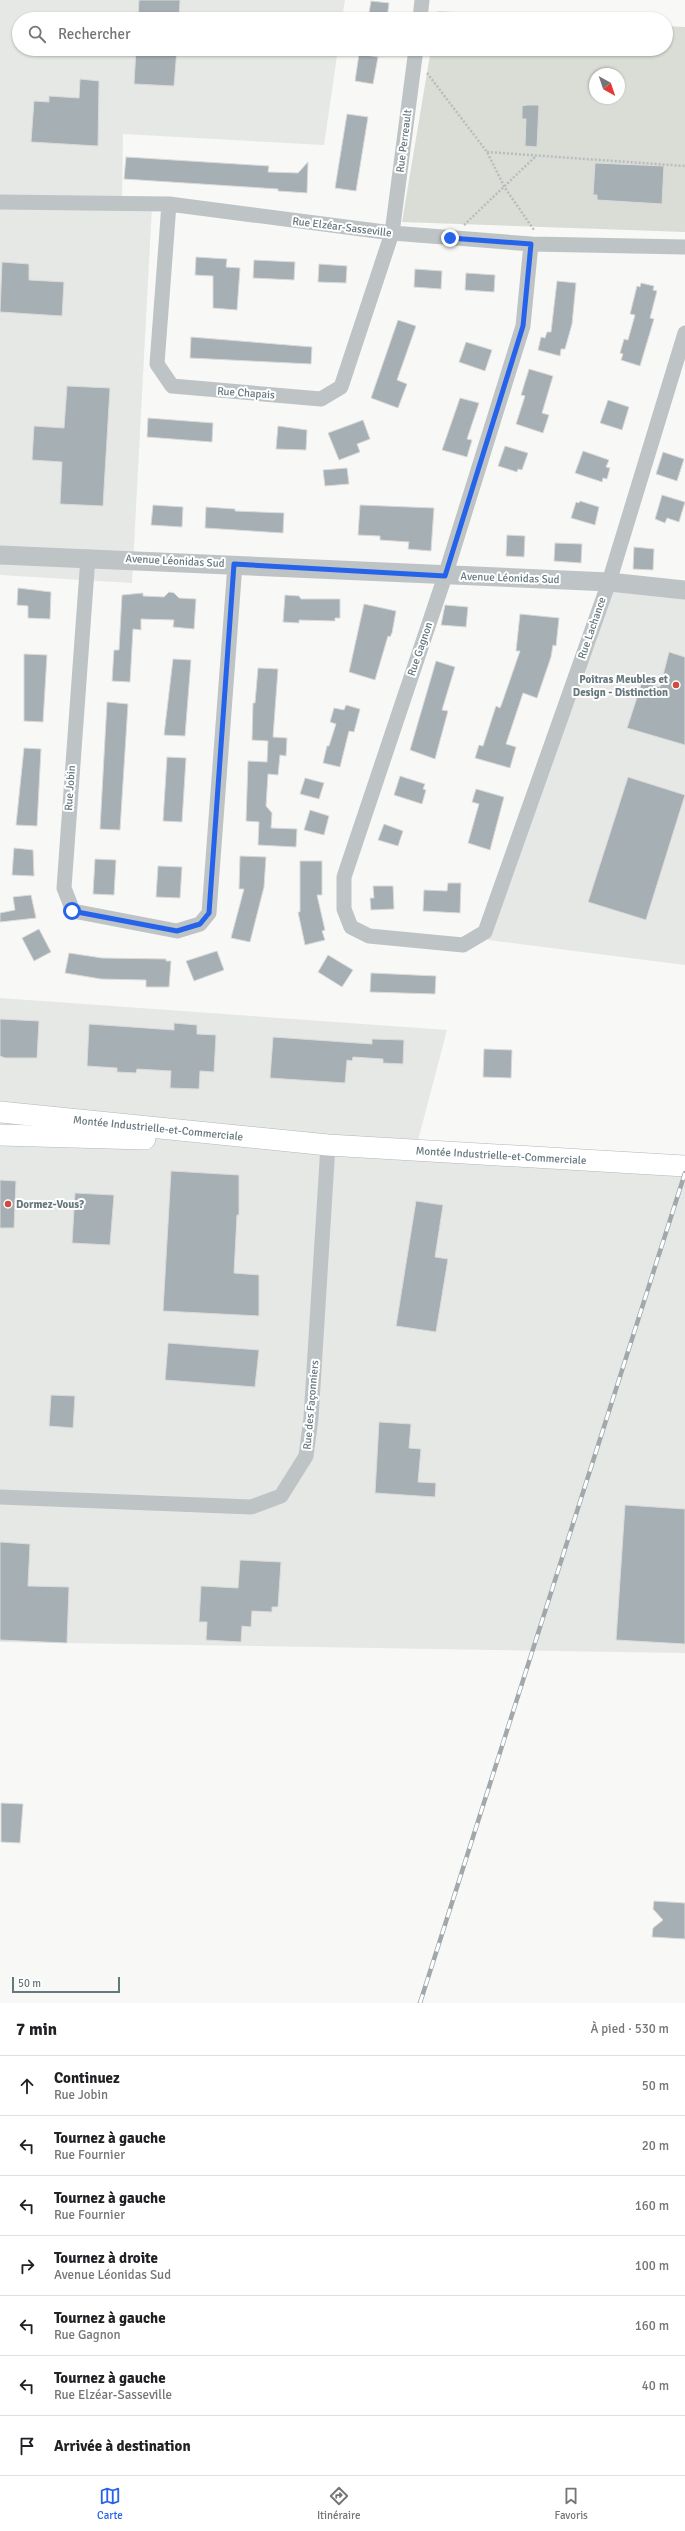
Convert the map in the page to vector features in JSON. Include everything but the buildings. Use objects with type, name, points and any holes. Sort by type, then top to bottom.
[{"type":"main road","name":"Montée Industrielle-et-Commerciale","points":[[0,1112],[323,1144]]},
{"type":"main road","name":"Montée Industrielle-et-Commerciale","points":[[0,1135],[323,1144],[685,1166]]},
{"type":"street","points":[[421,12],[422,0]]},
{"type":"street","name":"Rue Perreault","points":[[392,233],[415,56]]},
{"type":"street","name":"Rue Elzéar-Sasseville","points":[[0,202],[169,204],[392,233],[450,238],[538,244],[685,247]]},
{"type":"street","name":"Rue Chapais","points":[[169,204],[157,364],[172,386],[201,390],[321,399],[341,387],[392,233]]},
{"type":"street","name":"Rue Gagnon","points":[[477,939],[463,945],[369,936],[351,927],[344,909],[344,878],[445,576],[523,326],[538,244]]},
{"type":"street","name":"Rue Lachance","points":[[477,939],[485,932],[609,582],[685,333]]},
{"type":"street","name":"Avenue Léonidas Sud","points":[[0,554],[234,564],[445,576],[609,582],[685,590]]},
{"type":"street","name":"Rue Jobin","points":[[88,557],[64,888],[72,911],[177,931],[200,924],[209,913],[234,564]]},
{"type":"street","name":"Rue des Façonniers","points":[[0,1497],[251,1507],[281,1496],[306,1456],[310,1425],[323,1144]]},
{"type":"path","points":[[417,56],[487,152],[505,188],[538,244]]},
{"type":"path","points":[[487,152],[685,166]]},
{"type":"path","points":[[450,238],[505,188],[536,156]]},
{"type":"shaded area","points":[[0,0],[345,0],[343,12],[12,12],[12,56],[337,56],[324,145],[123,134],[122,205],[152,206],[132,583],[0,575]]},
{"type":"shaded area","points":[[673,26],[685,27],[685,232],[402,222],[430,56],[673,56]]},
{"type":"shaded area","points":[[613,592],[685,598],[685,965],[488,940]]},
{"type":"shaded area","points":[[0,998],[447,1030],[416,1148],[685,1161],[685,1653],[0,1642]]},
{"type":"railway","points":[[420,2003],[685,1173]]},
{"type":"place","name":"Poitras Meubles et Design - Distinction","points":[[676,685]]},
{"type":"place","name":"Dormez-Vous?","points":[[8,1204]]},
{"type":"route","points":[[72,911],[177,931],[200,924],[209,913],[234,564],[445,576],[523,326],[531,244],[450,238]]}]
